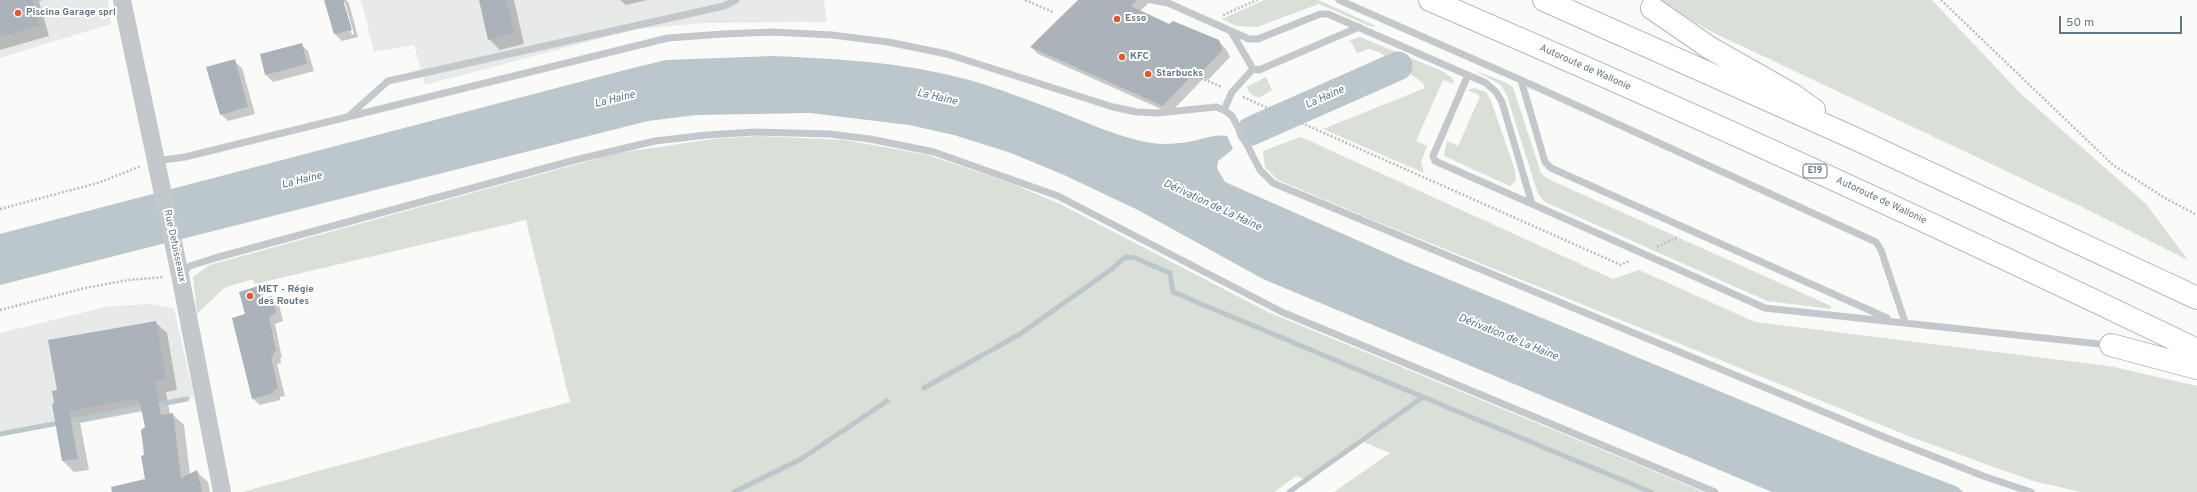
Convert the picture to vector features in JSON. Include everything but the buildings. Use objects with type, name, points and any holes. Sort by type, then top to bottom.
[{"type":"highway","name":"Autoroute de Wallonie","points":[[1430,0],[1785,157],[2009,260],[2197,350]]},
{"type":"highway","points":[[1544,0],[1856,139],[2197,298]]},
{"type":"highway","points":[[1649,6],[1710,48],[1793,95],[1856,139]]},
{"type":"highway","points":[[2111,345],[2173,360],[2197,368]]},
{"type":"street","name":"Rue Defuisseaux","points":[[122,0],[180,275],[222,492]]},
{"type":"lane","points":[[348,116],[388,81],[724,6],[736,0]]},
{"type":"lane","points":[[1151,0],[1166,2],[1249,39],[1258,39],[1320,14],[1328,14],[1486,83],[1496,92],[1502,102],[1532,204]]},
{"type":"lane","points":[[1338,0],[1521,80],[1876,242],[1881,250],[1905,322]]},
{"type":"lane","points":[[1253,69],[1259,70],[1359,27]]},
{"type":"lane","points":[[157,166],[185,157],[348,116],[668,38],[773,32],[832,35],[888,42],[948,54],[1113,107],[1137,112],[1157,113],[1216,107],[1224,110],[1232,116],[1260,170],[1273,183],[1876,434],[1986,477],[2031,492]]},
{"type":"lane","points":[[1232,32],[1253,69]]},
{"type":"lane","points":[[1224,110],[1232,92],[1253,69]]},
{"type":"lane","points":[[1468,75],[1433,156],[1435,161],[1765,308],[1892,320],[2111,345]]},
{"type":"lane","points":[[1521,80],[1545,162],[1551,168],[1892,320]]},
{"type":"lane","points":[[180,275],[190,266],[215,258],[567,162],[655,141],[706,135],[755,132],[829,134],[870,139],[934,152],[1058,196],[1282,312],[1715,492]]},
{"type":"path","points":[[1025,0],[1053,12]]},
{"type":"path","points":[[1208,22],[1257,0]]},
{"type":"path","points":[[1941,0],[2113,165],[2165,198],[2197,215]]},
{"type":"path","points":[[1261,104],[1621,265],[1691,231]]},
{"type":"path","points":[[0,209],[157,166]]},
{"type":"path","points":[[0,310],[128,280],[155,279],[180,275]]},
{"type":"shaded area","points":[[0,0],[108,0],[111,24],[0,58]]},
{"type":"shaded area","points":[[361,0],[824,0],[827,22],[704,23],[636,29],[425,85],[414,45],[374,52]]},
{"type":"shaded area","points":[[1264,0],[1318,0],[1376,26],[1372,27],[1319,4],[1257,27],[1236,26],[1222,19]]},
{"type":"shaded area","points":[[1660,0],[1932,0],[2020,93],[2146,204],[2188,260],[2080,206],[1712,32],[1670,8]]},
{"type":"shaded area","points":[[1360,37],[1442,71],[1452,78],[1454,84],[1443,80],[1416,141],[1427,146],[1421,162],[1424,173],[1323,129],[1425,88],[1423,83],[1379,52],[1369,49],[1357,53],[1350,40]]},
{"type":"shaded area","points":[[1474,70],[1513,87],[1541,173],[1548,179],[1831,306],[1831,309],[1767,301],[1545,202],[1538,194],[1507,96],[1501,85]]},
{"type":"shaded area","points":[[1266,77],[1272,90],[1259,98],[1251,94],[1246,87]]},
{"type":"shaded area","points":[[1474,88],[1486,92],[1491,101],[1515,170],[1516,181],[1510,186],[1444,156],[1447,141],[1458,146],[1480,96],[1468,90]]},
{"type":"shaded area","points":[[758,136],[844,140],[928,155],[1013,184],[1060,204],[1268,312],[1704,492],[1334,492],[1390,453],[1361,441],[1306,480],[1296,476],[1274,492],[242,492],[570,402],[526,220],[255,284],[253,279],[224,288],[197,314],[193,277],[209,265],[618,153],[713,139]]},
{"type":"shaded area","points":[[1301,137],[1613,279],[1639,270],[1755,322],[2109,366],[2197,386],[2197,492],[2081,492],[2033,481],[1911,437],[1368,218],[1278,180],[1265,167],[1263,151]]},
{"type":"shaded area","points":[[150,304],[174,308],[194,397],[0,434],[0,333],[110,306]]},
{"type":"water","name":"Dérivation de La Haine","points":[[773,56],[879,63],[931,71],[983,84],[1051,108],[1113,133],[1151,143],[1178,143],[1212,136],[1227,136],[1233,149],[1218,161],[1217,168],[1225,182],[1409,263],[1869,453],[1958,487],[1963,492],[1772,492],[1263,279],[1138,210],[1064,175],[1011,153],[954,135],[909,125],[810,113],[696,115],[648,121],[0,285],[0,234],[666,60]]},
{"type":"waterway","name":"La Haine","points":[[1251,131],[1398,66]]},
{"type":"waterway","points":[[924,388],[1020,334],[1112,269],[1125,257],[1135,258],[1170,273],[1173,292],[1423,397]]},
{"type":"waterway","points":[[1289,492],[1423,397],[1651,492]]},
{"type":"waterway","points":[[0,434],[187,399]]},
{"type":"waterway","points":[[734,492],[801,459],[887,401]]},
{"type":"place","name":"Piscina Garage sprl","points":[[18,13]]},
{"type":"place","name":"Esso","points":[[1117,19]]},
{"type":"place","name":"KFC","points":[[1122,57]]},
{"type":"place","name":"Starbucks","points":[[1148,74]]},
{"type":"place","name":"MET - Régie des Routes","points":[[250,296]]}]
